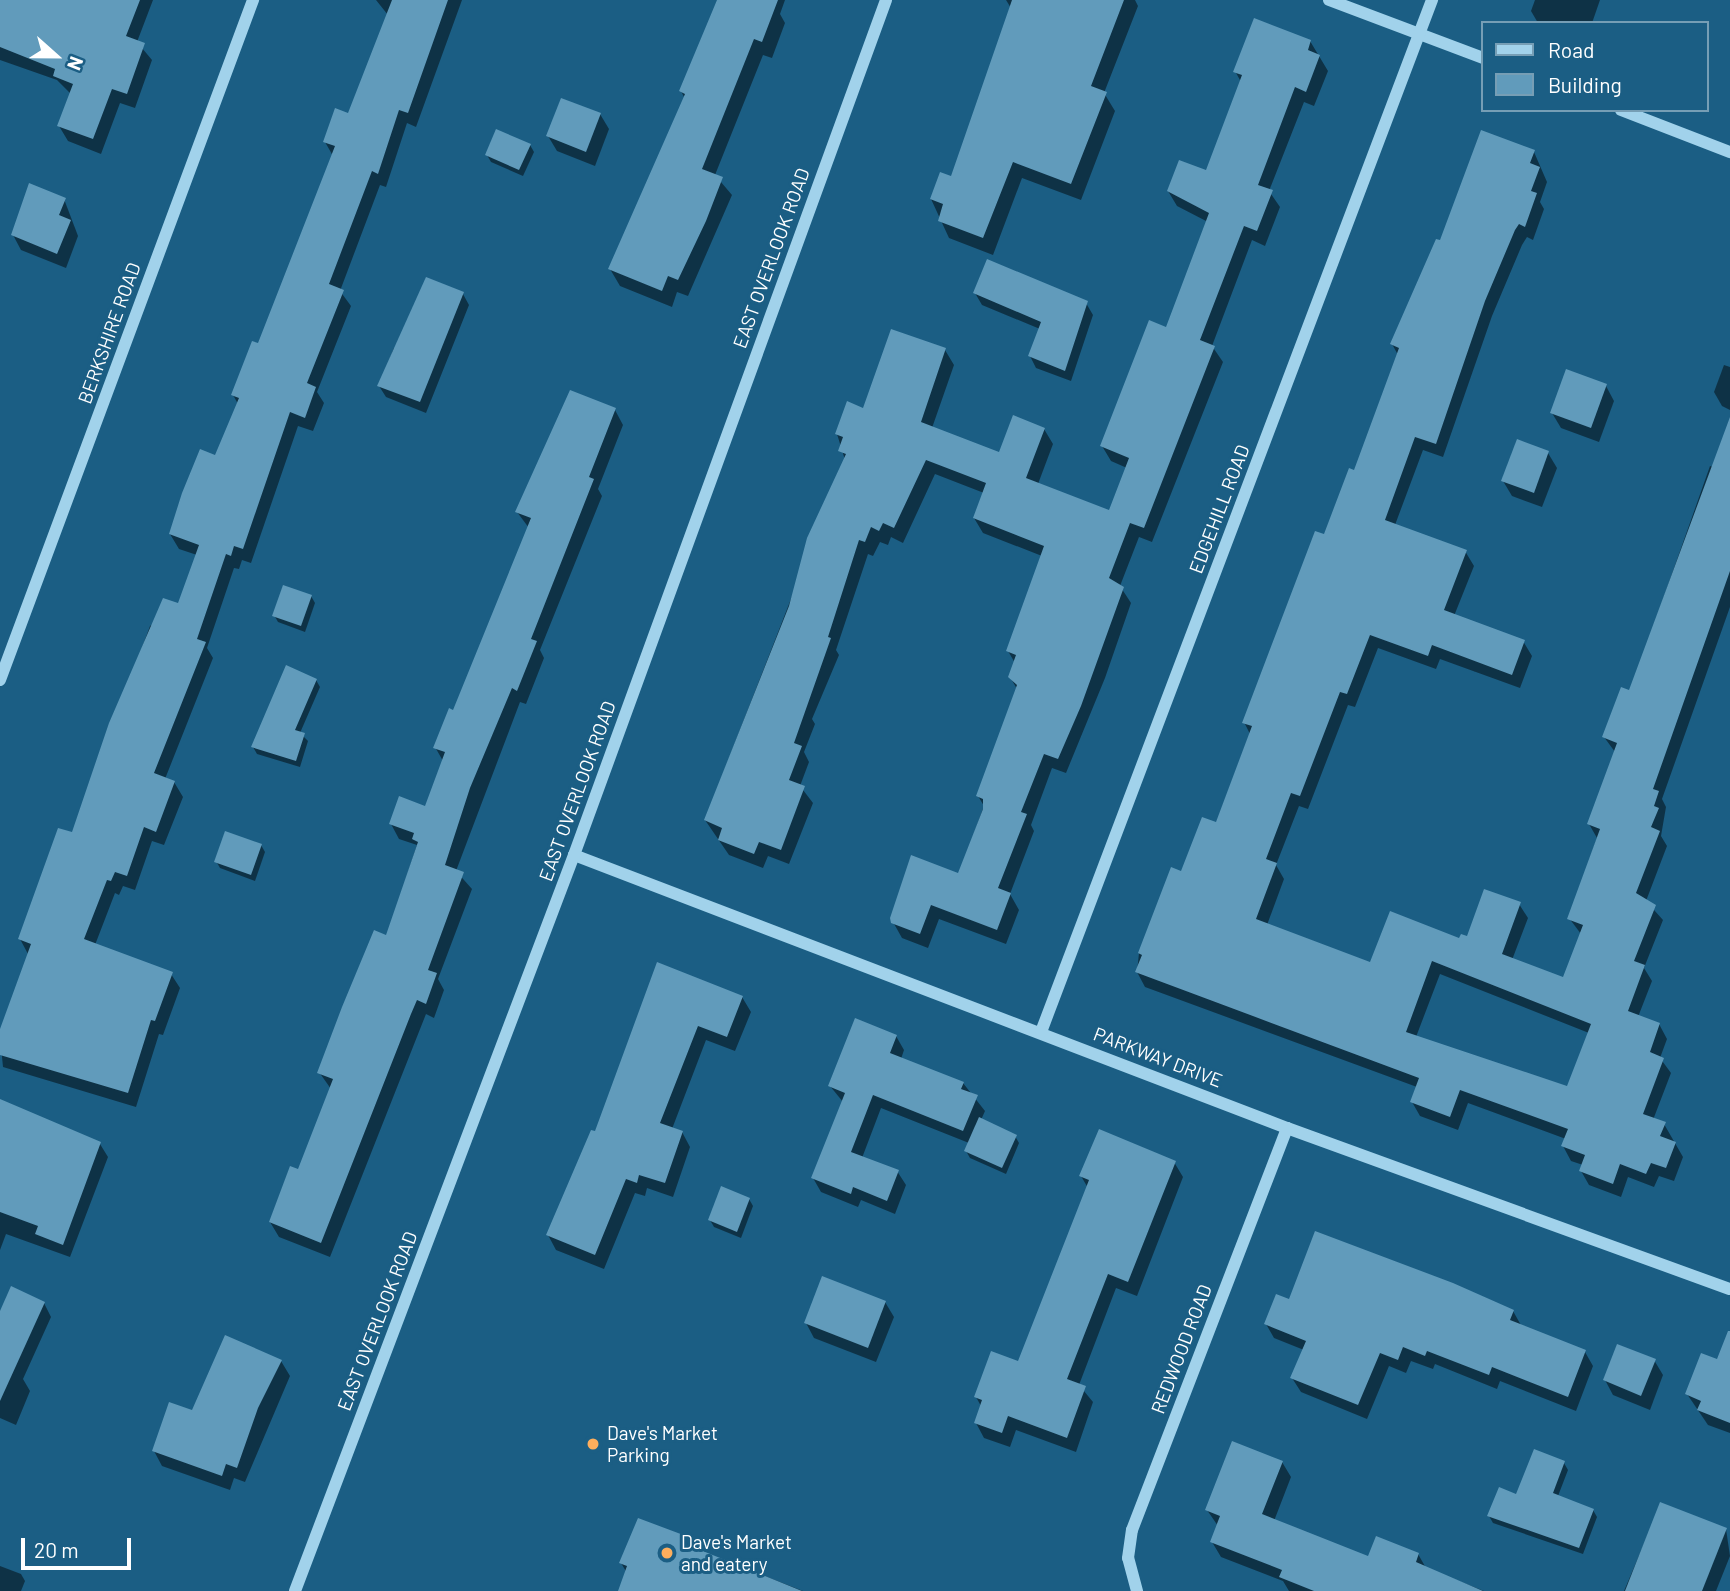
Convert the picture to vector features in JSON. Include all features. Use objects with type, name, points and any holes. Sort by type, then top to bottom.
[{"type":"street","name":"BERKSHIRE ROAD","points":[[0,680],[253,0]]},
{"type":"street","name":"EAST OVERLOOK ROAD","points":[[295,1591],[574,855],[886,0]]},
{"type":"street","points":[[1329,0],[1482,58]]},
{"type":"street","name":"EDGEHILL ROAD","points":[[1041,1032],[1432,0]]},
{"type":"street","points":[[1626,112],[1730,152]]},
{"type":"street","name":"PARKWAY DRIVE","points":[[574,855],[1287,1128],[1730,1289]]},
{"type":"street","name":"REDWOOD ROAD","points":[[1135,1588],[1128,1558],[1132,1530],[1287,1128]]},
{"type":"building","points":[[0,0],[140,0],[126,36],[145,43],[127,94],[112,89],[93,139],[57,126],[73,84],[53,76],[55,69],[0,47]]},
{"type":"building","points":[[392,0],[448,0],[408,113],[399,110],[378,174],[372,171],[329,284],[344,290],[307,383],[316,387],[305,418],[290,412],[243,549],[234,546],[231,556],[226,554],[197,639],[206,642],[154,773],[175,781],[156,832],[144,827],[127,876],[115,872],[111,881],[107,880],[84,939],[173,972],[155,1021],[151,1020],[128,1093],[0,1055],[0,1029],[31,944],[18,939],[58,828],[72,832],[109,723],[163,598],[178,603],[199,545],[169,534],[182,493],[200,449],[215,455],[239,398],[231,395],[252,341],[258,343],[335,146],[323,142],[335,108],[348,113]]},
{"type":"building","points":[[717,0],[778,0],[762,42],[754,39],[702,169],[723,177],[706,221],[678,280],[668,276],[662,291],[608,269],[685,94],[679,91]]},
{"type":"building","points":[[1012,0],[1124,0],[1091,86],[1107,92],[1071,184],[1013,162],[983,238],[938,221],[943,204],[930,199],[940,172],[951,176]]},
{"type":"building","points":[[1254,18],[1311,40],[1308,50],[1320,55],[1306,92],[1295,87],[1258,185],[1273,190],[1257,231],[1244,226],[1200,340],[1215,346],[1144,528],[1130,523],[1109,578],[1124,587],[1081,706],[1058,759],[1044,754],[1021,812],[1027,814],[998,888],[1011,893],[997,930],[931,905],[920,934],[891,923],[890,918],[911,855],[958,873],[983,809],[983,799],[976,796],[1017,685],[1008,677],[1016,655],[1006,651],[1044,546],[973,518],[986,483],[926,460],[894,528],[883,523],[879,531],[871,527],[865,542],[859,540],[828,637],[831,638],[794,743],[802,746],[789,780],[805,786],[781,850],[759,842],[754,854],[718,840],[722,828],[704,820],[789,606],[807,538],[846,454],[838,451],[843,437],[835,434],[847,401],[863,408],[891,329],[946,348],[921,422],[999,452],[1013,415],[1045,428],[1026,478],[1109,510],[1129,458],[1100,446],[1149,320],[1166,327],[1209,213],[1167,191],[1179,160],[1206,170],[1242,75],[1233,72]]},
{"type":"building","points":[[561,98],[601,113],[586,152],[546,136]]},
{"type":"building","points":[[496,129],[531,144],[519,170],[485,155]]},
{"type":"building","points":[[1481,130],[1535,150],[1530,163],[1540,167],[1531,191],[1537,193],[1525,227],[1519,224],[1515,230],[1485,301],[1436,444],[1415,437],[1385,520],[1467,550],[1444,610],[1525,640],[1512,675],[1432,645],[1428,656],[1370,635],[1347,694],[1340,692],[1300,796],[1291,793],[1266,859],[1277,863],[1256,919],[1370,962],[1390,911],[1459,938],[1461,934],[1467,936],[1484,889],[1521,902],[1502,954],[1563,977],[1583,925],[1567,919],[1600,829],[1587,824],[1617,743],[1602,737],[1621,687],[1629,690],[1730,417],[1730,571],[1653,789],[1659,791],[1654,806],[1659,808],[1651,827],[1660,831],[1636,893],[1656,905],[1634,961],[1645,965],[1628,1011],[1660,1023],[1650,1052],[1664,1058],[1643,1114],[1666,1122],[1660,1136],[1676,1142],[1666,1168],[1651,1163],[1646,1174],[1620,1164],[1613,1184],[1579,1171],[1585,1155],[1561,1146],[1568,1129],[1460,1090],[1450,1117],[1410,1102],[1419,1078],[1135,972],[1142,955],[1138,953],[1171,867],[1181,871],[1202,817],[1216,822],[1252,726],[1242,723],[1315,531],[1324,534],[1349,468],[1354,470],[1399,348],[1390,344],[1436,239],[1440,240]],"holes":[[[1432,961],[1591,1024],[1567,1086],[1406,1032]]]},
{"type":"building","points":[[29,183],[66,198],[59,215],[71,220],[57,254],[11,235]]},
{"type":"building","points":[[987,259],[1088,301],[1065,371],[1028,356],[1041,322],[973,293]]},
{"type":"building","points":[[426,277],[464,292],[420,402],[377,386]]},
{"type":"building","points":[[1566,369],[1607,384],[1591,428],[1550,413]]},
{"type":"building","points":[[570,390],[616,408],[589,477],[594,479],[531,639],[537,641],[517,691],[512,688],[470,788],[445,865],[464,872],[428,970],[437,973],[426,1004],[417,1000],[321,1243],[269,1222],[290,1166],[298,1169],[333,1079],[317,1073],[342,1007],[374,930],[386,935],[418,842],[412,839],[414,833],[389,824],[399,796],[425,806],[445,752],[433,748],[449,708],[453,710],[531,518],[515,512]]},
{"type":"building","points":[[1517,439],[1549,451],[1534,493],[1501,481]]},
{"type":"building","points":[[283,585],[312,595],[301,626],[272,616]]},
{"type":"building","points":[[286,665],[317,679],[295,730],[305,733],[296,761],[251,747]]},
{"type":"building","points":[[225,831],[262,844],[251,875],[214,862]]},
{"type":"building","points":[[657,962],[743,996],[727,1037],[698,1026],[660,1123],[683,1131],[665,1183],[639,1175],[637,1183],[626,1179],[595,1255],[546,1235],[591,1130],[595,1131]]},
{"type":"building","points":[[855,1018],[897,1035],[890,1053],[964,1082],[961,1089],[978,1095],[963,1131],[873,1095],[851,1152],[899,1170],[887,1201],[853,1187],[851,1194],[811,1178],[845,1093],[828,1086]]},
{"type":"building","points":[[0,1099],[101,1142],[63,1245],[35,1234],[38,1226],[0,1212]]},
{"type":"building","points":[[979,1117],[1017,1135],[1002,1168],[964,1151]]},
{"type":"building","points":[[1099,1129],[1176,1161],[1128,1282],[1108,1274],[1067,1379],[1086,1386],[1067,1438],[1008,1416],[1002,1433],[974,1423],[982,1400],[974,1397],[991,1351],[1018,1361],[1089,1180],[1079,1176]]},
{"type":"building","points":[[721,1186],[750,1198],[737,1232],[708,1220]]},
{"type":"building","points":[[1315,1231],[1453,1283],[1514,1310],[1510,1320],[1586,1350],[1568,1397],[1492,1367],[1489,1375],[1427,1351],[1425,1356],[1403,1347],[1398,1360],[1380,1353],[1358,1405],[1290,1378],[1306,1341],[1264,1324],[1276,1294],[1289,1299]]},
{"type":"building","points":[[822,1276],[886,1301],[868,1348],[804,1323]]},
{"type":"building","points":[[11,1286],[45,1302],[0,1401],[0,1311]]},
{"type":"building","points":[[1728,1331],[1730,1423],[1697,1410],[1701,1401],[1685,1394],[1701,1353],[1717,1359]]},
{"type":"building","points":[[225,1335],[282,1360],[258,1408],[237,1468],[226,1464],[222,1476],[152,1451],[169,1402],[192,1410]]},
{"type":"building","points":[[1617,1344],[1656,1359],[1641,1396],[1603,1380]]},
{"type":"building","points":[[1232,1441],[1283,1461],[1262,1514],[1368,1556],[1376,1536],[1419,1553],[1416,1562],[1483,1591],[1314,1591],[1279,1577],[1282,1570],[1210,1542],[1220,1516],[1205,1510]]},
{"type":"building","points":[[1534,1449],[1565,1461],[1553,1493],[1594,1509],[1579,1548],[1487,1516],[1499,1487],[1516,1494]]},
{"type":"building","points":[[1660,1502],[1727,1528],[1702,1591],[1625,1591]]},
{"type":"building","name":"Dave's Market and eatery","points":[[638,1518],[686,1536],[683,1543],[802,1591],[618,1591],[627,1566],[619,1563]]},
{"type":"place","name":"Dave's Market Parking","points":[[593,1444]]},
{"type":"place","name":"Dave's Market and eatery","points":[[667,1553]]}]
